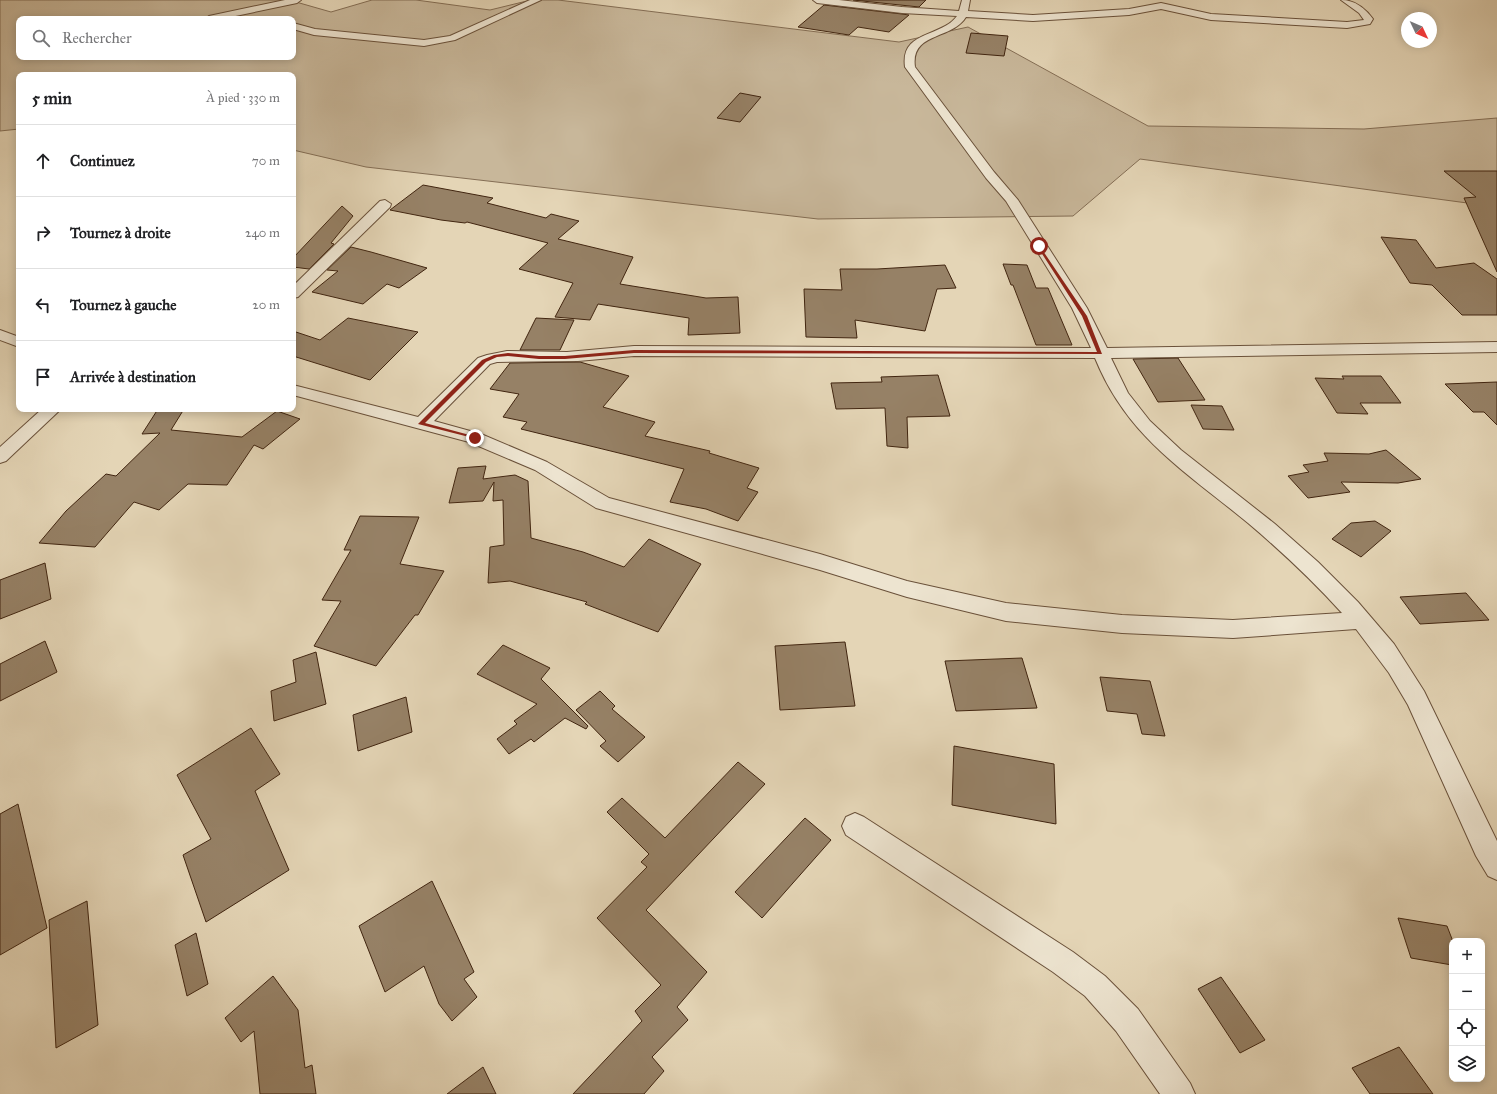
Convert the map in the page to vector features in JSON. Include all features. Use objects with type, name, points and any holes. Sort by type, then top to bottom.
[{"type":"street","points":[[296,27],[314,32],[424,43],[436,42],[452,38],[537,0]]},
{"type":"street","points":[[817,0],[902,10],[965,7],[1023,18],[1062,17],[1129,12],[1161,6],[1211,17],[1347,25],[1367,22],[1369,19],[1367,15],[1345,0]]},
{"type":"street","points":[[280,13],[280,8],[292,1]]},
{"type":"street","points":[[224,16],[292,1]]},
{"type":"street","points":[[965,7],[956,23],[911,47],[908,55],[910,67],[990,176],[1012,199],[1026,225],[1085,316],[1100,353],[1126,403],[1159,442],[1269,530],[1325,580],[1391,658],[1415,696],[1480,837],[1497,867]]},
{"type":"street","points":[[296,291],[384,204]]},
{"type":"street","points":[[0,335],[16,341]]},
{"type":"street","points":[[421,424],[484,361],[496,356],[508,354],[539,358],[601,355],[634,351],[1100,353],[1497,347]]},
{"type":"street","points":[[296,391],[475,438],[533,463],[603,503],[820,562],[907,589],[1006,612],[1122,624],[1233,629],[1310,625],[1360,620]]},
{"type":"street","points":[[0,457],[49,412]]},
{"type":"street","points":[[856,826],[1063,962],[1095,986],[1127,1020],[1179,1094]]},
{"type":"shaded area","points":[[0,0],[289,0],[331,12],[372,0],[416,0],[490,10],[531,0],[558,0],[899,42],[968,27],[1148,126],[1364,129],[1497,118],[1497,207],[1140,159],[1073,216],[818,219],[366,167],[296,151],[296,72],[16,72],[16,129],[0,131]]},
{"type":"building","points":[[853,0],[926,0],[919,7]]},
{"type":"building","points":[[824,5],[909,15],[889,32],[858,27],[849,35],[798,27]]},
{"type":"building","points":[[971,33],[1008,36],[1004,56],[966,53]]},
{"type":"building","points":[[740,93],[761,97],[740,122],[717,118]]},
{"type":"building","points":[[1444,171],[1497,171],[1497,272],[1464,198],[1476,197]]},
{"type":"building","points":[[423,185],[493,198],[487,203],[546,218],[551,214],[579,221],[558,239],[633,257],[620,284],[706,298],[738,297],[740,333],[688,335],[689,318],[598,304],[590,320],[555,317],[573,283],[519,269],[548,243],[467,222],[441,220],[390,210]]},
{"type":"building","points":[[342,206],[353,216],[331,243],[334,244],[309,269],[296,267],[296,255]]},
{"type":"building","points":[[1381,237],[1416,240],[1436,268],[1474,263],[1497,279],[1497,315],[1462,315],[1432,285],[1410,283]]},
{"type":"building","points":[[351,247],[427,268],[399,288],[387,284],[363,304],[312,292],[338,271],[327,270]]},
{"type":"building","points":[[1003,264],[1027,265],[1036,288],[1048,288],[1072,345],[1036,345],[1013,285],[1011,285]]},
{"type":"building","points":[[945,265],[956,288],[937,289],[925,331],[855,320],[857,338],[806,337],[804,289],[842,290],[840,269],[877,269]]},
{"type":"building","points":[[348,318],[418,332],[370,380],[296,357],[296,332],[320,340]]},
{"type":"building","points":[[536,318],[574,320],[560,350],[520,350]]},
{"type":"building","points":[[1178,358],[1205,400],[1158,402],[1133,359]]},
{"type":"building","points":[[580,362],[629,376],[603,407],[655,422],[645,436],[710,451],[709,453],[759,468],[747,488],[758,492],[738,521],[706,509],[670,502],[684,469],[521,429],[527,422],[503,417],[519,394],[490,389],[510,363]]},
{"type":"building","points":[[938,375],[950,416],[907,417],[908,448],[887,446],[885,408],[836,409],[831,383],[882,382],[881,377]]},
{"type":"building","points":[[1342,376],[1381,376],[1401,403],[1360,403],[1368,414],[1337,413],[1315,378],[1344,379]]},
{"type":"building","points":[[1497,382],[1497,425],[1484,412],[1473,412],[1445,384]]},
{"type":"building","points":[[1191,405],[1222,406],[1234,430],[1203,429]]},
{"type":"building","points":[[156,412],[182,412],[171,430],[242,437],[276,412],[300,419],[263,449],[254,445],[227,485],[188,484],[159,510],[134,502],[95,547],[39,543],[66,511],[106,474],[116,476],[160,433],[142,434]]},
{"type":"building","points":[[1386,450],[1421,479],[1398,483],[1341,482],[1350,492],[1308,498],[1288,476],[1309,472],[1303,465],[1328,461],[1324,453],[1369,454]]},
{"type":"building","points":[[486,466],[483,479],[515,475],[528,481],[531,538],[583,552],[624,567],[649,539],[701,564],[658,632],[585,604],[587,602],[510,581],[488,583],[490,547],[504,545],[503,500],[493,501],[494,482],[483,501],[449,503],[458,468]]},
{"type":"building","points":[[360,516],[419,517],[400,564],[444,571],[418,615],[415,615],[376,666],[314,646],[341,601],[322,600],[351,550],[344,550]]},
{"type":"building","points":[[1375,521],[1391,531],[1361,557],[1332,539],[1351,523]]},
{"type":"building","points":[[45,563],[51,599],[0,619],[0,580]]},
{"type":"building","points":[[1466,593],[1489,620],[1420,624],[1400,597]]},
{"type":"building","points":[[45,641],[57,672],[0,701],[0,664]]},
{"type":"building","points":[[845,642],[855,706],[780,710],[775,646]]},
{"type":"building","points":[[503,645],[550,668],[541,679],[588,726],[586,729],[565,718],[534,742],[531,739],[509,754],[497,739],[517,724],[514,721],[537,704],[477,674]]},
{"type":"building","points":[[316,652],[326,704],[274,721],[271,691],[296,682],[293,660]]},
{"type":"building","points":[[1022,658],[1037,708],[956,711],[945,661]]},
{"type":"building","points":[[1100,677],[1150,681],[1165,736],[1142,734],[1137,714],[1107,711]]},
{"type":"building","points":[[600,691],[615,706],[612,709],[645,737],[618,762],[600,746],[606,741],[576,710]]},
{"type":"building","points":[[406,697],[412,732],[358,751],[353,715]]},
{"type":"building","points":[[251,728],[280,774],[255,791],[289,870],[206,922],[183,855],[211,839],[177,775]]},
{"type":"building","points":[[954,746],[1054,764],[1056,824],[952,805]]},
{"type":"building","points":[[738,762],[765,784],[646,910],[707,972],[677,1007],[688,1020],[652,1057],[664,1071],[644,1094],[573,1094],[642,1021],[635,1011],[661,985],[597,918],[647,867],[641,862],[649,854],[607,812],[622,798],[665,838]]},
{"type":"building","points":[[18,804],[47,928],[0,955],[0,814]]},
{"type":"building","points":[[805,818],[831,840],[762,918],[735,892]]},
{"type":"building","points":[[432,881],[474,972],[464,979],[477,997],[452,1021],[439,1004],[424,966],[385,992],[359,926]]},
{"type":"building","points":[[87,901],[98,1025],[56,1048],[49,920]]},
{"type":"building","points":[[1398,918],[1447,926],[1452,938],[1449,938],[1449,964],[1411,958]]},
{"type":"building","points":[[196,933],[208,984],[187,996],[175,945]]},
{"type":"building","points":[[273,976],[298,1010],[305,1068],[312,1065],[316,1094],[260,1094],[254,1031],[241,1042],[225,1018]]},
{"type":"building","points":[[1221,977],[1265,1040],[1240,1053],[1198,989]]},
{"type":"building","points":[[1399,1047],[1433,1094],[1370,1094],[1352,1068]]},
{"type":"building","points":[[483,1067],[496,1094],[447,1094]]},
{"type":"route","points":[[475,438],[421,424],[484,361],[496,356],[508,354],[539,358],[634,351],[914,351],[1100,353],[1085,316],[1039,246]]}]
